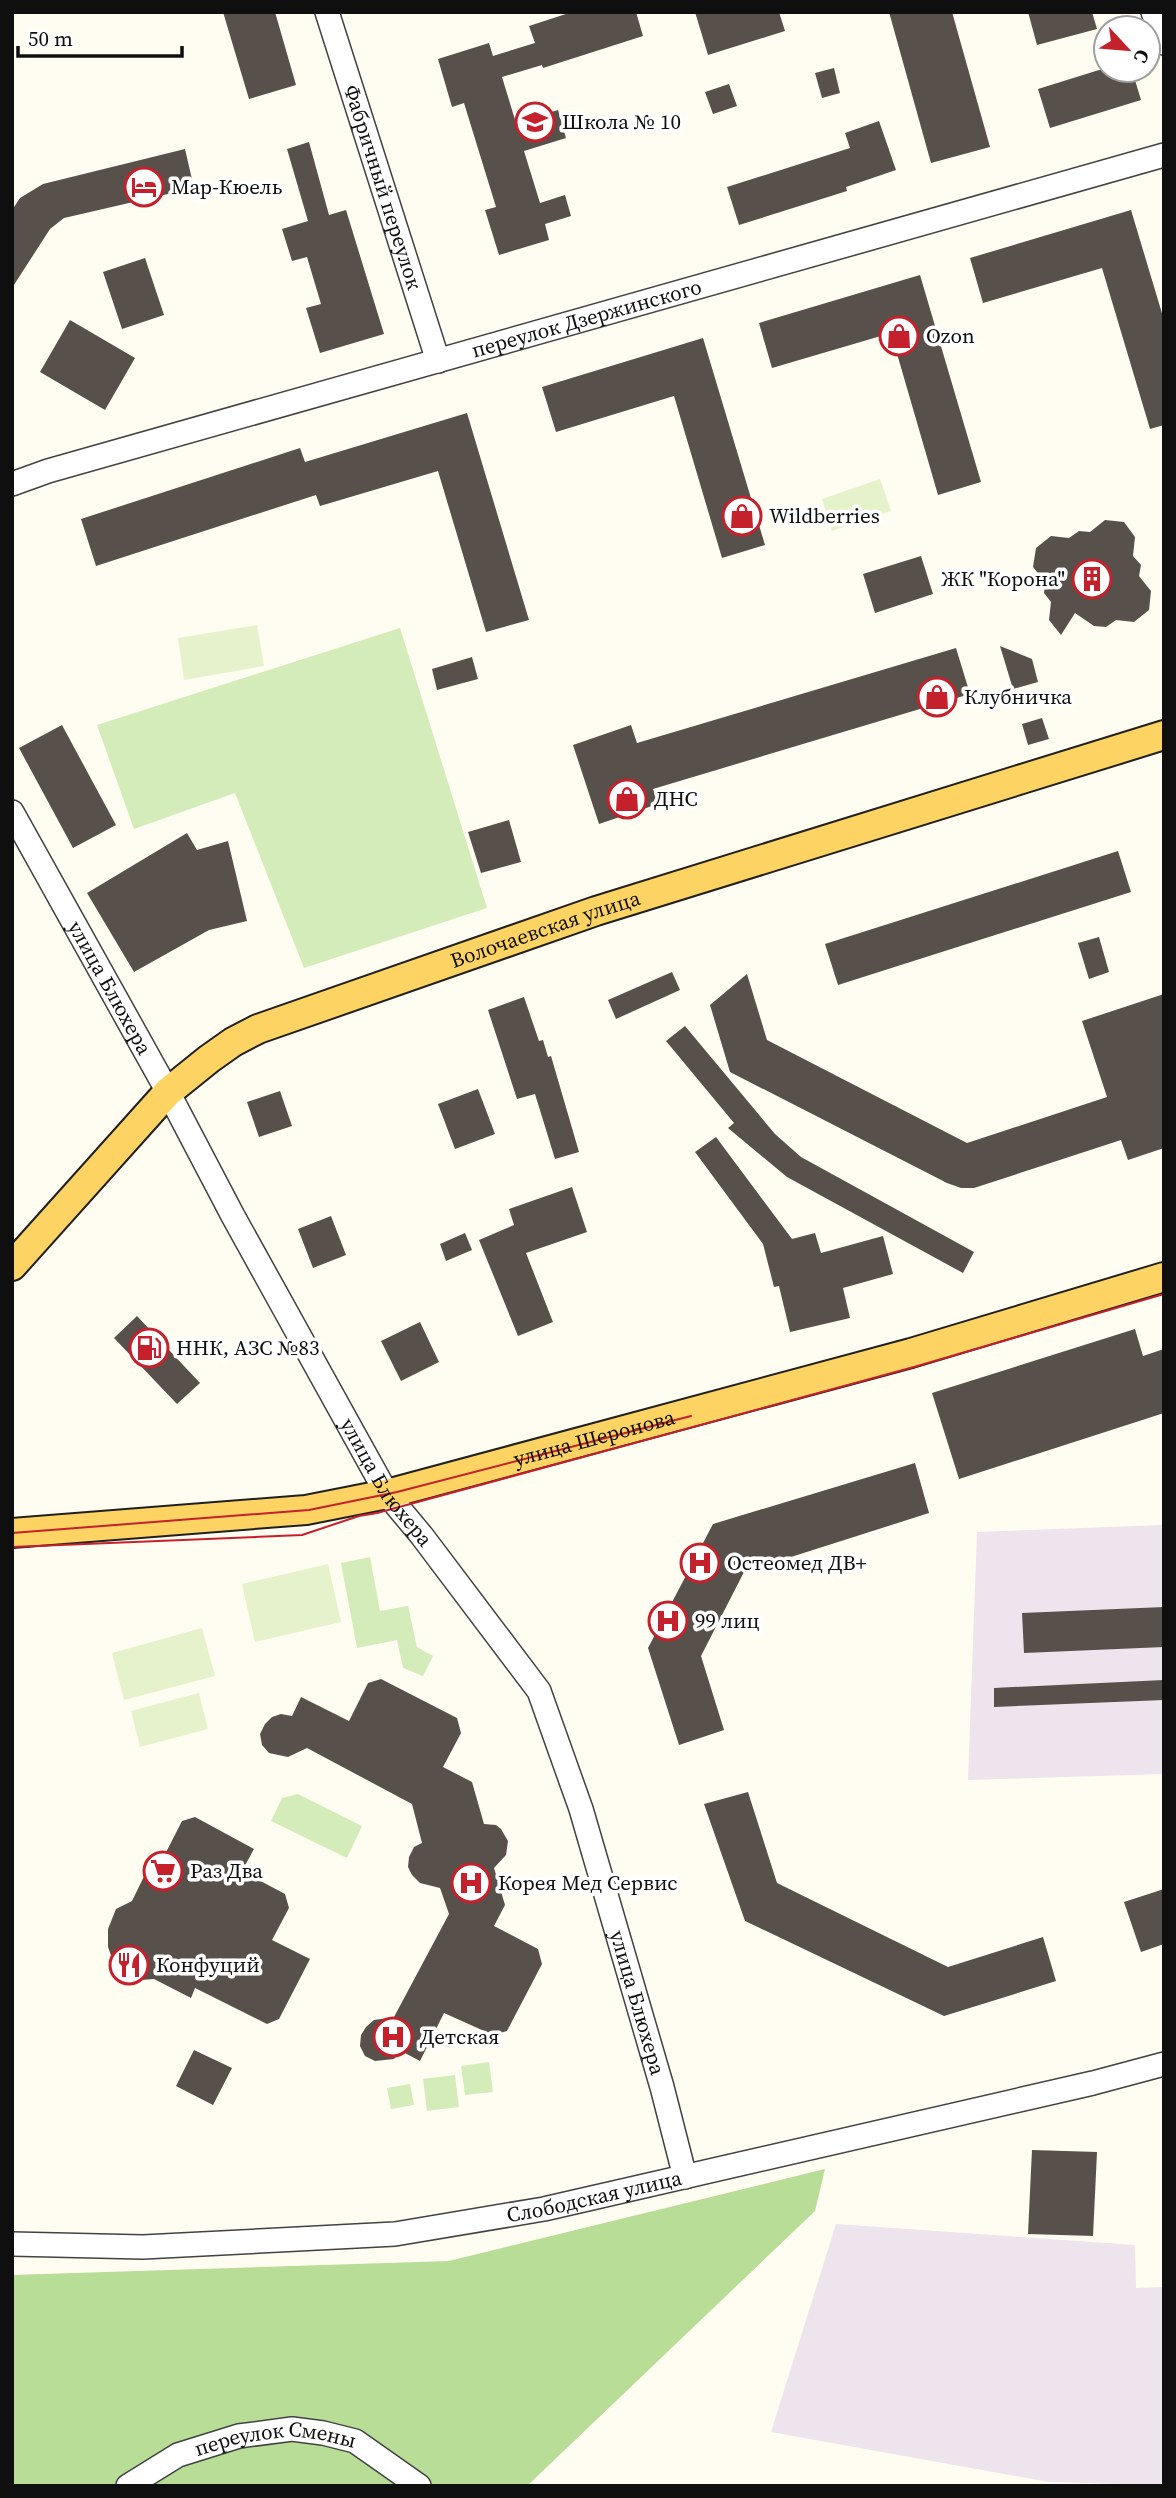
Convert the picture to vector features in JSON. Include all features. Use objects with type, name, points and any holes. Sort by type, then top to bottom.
[{"type":"main road","name":"Волочаевская улица","points":[[12,1266],[168,1092],[225,1047],[258,1029],[596,911],[1164,736]]},
{"type":"main road","name":"улица Шеронова","points":[[12,1533],[316,1509],[387,1494],[911,1353],[1164,1277]]},
{"type":"street","name":"Фабричный переулок","points":[[327,12],[438,361]]},
{"type":"street","points":[[1153,12],[1164,43]]},
{"type":"street","name":"переулок Дзержинского","points":[[12,484],[39,474],[1164,155]]},
{"type":"street","name":"улица Блюхера","points":[[12,812],[387,1494],[539,1691],[581,1809],[662,2087],[685,2177]]},
{"type":"street","name":"Слободская улица","points":[[12,2244],[142,2247],[396,2234],[544,2209],[1093,2083],[1164,2064]]},
{"type":"street","name":"переулок Смены","points":[[128,2486],[178,2455],[239,2437],[292,2429],[355,2441],[419,2486]]},
{"type":"shaded area","points":[[1164,1525],[1164,1774],[968,1780],[977,1532]]},
{"type":"shaded area","points":[[836,2224],[1135,2245],[1136,2288],[1164,2287],[1164,2485],[1049,2482],[771,2432]]},
{"type":"green space","points":[[880,479],[891,511],[832,531],[822,499]]},
{"type":"green space","points":[[257,625],[264,666],[184,680],[178,638]]},
{"type":"green space","points":[[400,628],[487,908],[304,968],[235,793],[134,829],[97,725]]},
{"type":"green space","points":[[370,1557],[380,1611],[408,1606],[417,1647],[433,1656],[423,1676],[403,1668],[397,1640],[357,1648],[341,1563]]},
{"type":"green space","points":[[328,1564],[341,1622],[255,1642],[242,1584]]},
{"type":"green space","points":[[202,1628],[215,1676],[124,1700],[112,1653]]},
{"type":"green space","points":[[199,1693],[208,1729],[140,1747],[131,1711]]},
{"type":"green space","points":[[298,1794],[362,1826],[347,1858],[271,1821],[282,1798]]},
{"type":"green space","points":[[489,2062],[493,2092],[465,2095],[461,2066]]},
{"type":"green space","points":[[455,2075],[459,2107],[427,2111],[423,2079]]},
{"type":"green space","points":[[410,2084],[414,2105],[391,2109],[387,2088]]},
{"type":"green space","points":[[825,2169],[815,2211],[527,2486],[12,2486],[12,2275],[449,2261]]},
{"type":"building","points":[[223,12],[275,12],[296,85],[249,99]]},
{"type":"building","points":[[572,12],[636,12],[643,36],[543,68],[542,65],[502,77],[516,123],[558,110],[566,138],[524,151],[540,203],[565,195],[571,216],[545,224],[549,240],[499,255],[485,210],[496,207],[464,103],[452,107],[438,59],[489,43],[493,56],[535,43],[529,26]]},
{"type":"building","points":[[695,12],[779,12],[785,31],[708,55]]},
{"type":"building","points":[[889,12],[952,12],[990,147],[931,163]]},
{"type":"building","points":[[1028,12],[1092,12],[1092,30],[1037,45]]},
{"type":"building","points":[[834,68],[840,93],[822,98],[815,73]]},
{"type":"building","points":[[1092,72],[1092,84],[1136,84],[1141,100],[1050,128],[1038,89]]},
{"type":"building","points":[[729,84],[737,106],[713,114],[705,92]]},
{"type":"building","points":[[879,121],[896,170],[846,187],[847,191],[739,225],[727,187],[850,148],[845,133]]},
{"type":"building","points":[[309,142],[329,215],[346,210],[384,334],[320,353],[306,308],[321,304],[307,257],[292,261],[282,229],[308,221],[287,149]]},
{"type":"building","points":[[185,149],[194,188],[64,218],[50,229],[12,288],[12,210],[20,198],[43,184]]},
{"type":"building","points":[[1131,210],[1164,320],[1164,425],[1150,429],[1102,268],[983,303],[970,258]]},
{"type":"building","points":[[145,258],[164,315],[122,329],[103,272]]},
{"type":"building","points":[[920,275],[981,482],[938,495],[891,333],[772,368],[759,323]]},
{"type":"building","points":[[70,320],[135,358],[105,410],[40,372]]},
{"type":"building","points":[[703,338],[765,545],[722,558],[674,396],[556,432],[542,387]]},
{"type":"building","points":[[467,413],[529,620],[486,632],[438,471],[320,506],[316,495],[96,566],[81,519],[300,448],[305,462]]},
{"type":"building","name":"ЖК \"Корона\"","points":[[1105,520],[1124,522],[1135,537],[1133,556],[1141,565],[1139,576],[1151,591],[1149,610],[1134,622],[1116,620],[1106,627],[1094,626],[1075,613],[1061,635],[1049,620],[1051,602],[1044,593],[1045,582],[1033,567],[1036,548],[1051,536],[1069,538],[1079,531],[1090,532]]},
{"type":"building","points":[[921,556],[933,594],[875,613],[863,574]]},
{"type":"building","points":[[1000,646],[1032,659],[1038,682],[1013,689]]},
{"type":"building","points":[[956,648],[970,694],[653,789],[658,804],[599,824],[573,745],[631,725],[637,743]]},
{"type":"building","points":[[472,657],[478,679],[437,690],[432,669]]},
{"type":"building","points":[[1042,718],[1049,739],[1028,745],[1022,724]]},
{"type":"building","points":[[62,725],[116,825],[73,848],[19,748]]},
{"type":"building","points":[[509,820],[521,862],[481,873],[468,832]]},
{"type":"building","points":[[187,833],[197,850],[228,841],[247,921],[209,930],[134,972],[87,893]]},
{"type":"building","points":[[1118,851],[1131,892],[838,985],[825,944]]},
{"type":"building","points":[[1099,937],[1109,972],[1089,979],[1078,943]]},
{"type":"building","points":[[672,972],[680,990],[616,1019],[608,1000]]},
{"type":"building","points":[[747,974],[767,1040],[967,1143],[1107,1097],[1082,1021],[1164,994],[1164,1148],[1128,1160],[1121,1140],[974,1188],[961,1188],[947,1183],[730,1072],[710,1005]]},
{"type":"building","points":[[524,997],[539,1041],[543,1040],[548,1057],[551,1056],[579,1152],[555,1159],[535,1094],[517,1099],[488,1010]]},
{"type":"building","points":[[685,1026],[775,1134],[801,1157],[974,1252],[963,1273],[787,1177],[728,1128],[734,1123],[666,1041]]},
{"type":"building","points":[[478,1089],[495,1134],[455,1149],[438,1104]]},
{"type":"building","points":[[280,1091],[292,1126],[259,1137],[247,1102]]},
{"type":"building","points":[[716,1137],[792,1239],[815,1233],[821,1253],[883,1236],[893,1274],[843,1288],[850,1318],[790,1332],[779,1286],[774,1287],[763,1244],[695,1152]]},
{"type":"building","points":[[572,1187],[587,1232],[526,1253],[553,1322],[518,1336],[479,1240],[514,1225],[509,1209]]},
{"type":"building","points":[[331,1216],[346,1255],[313,1268],[298,1229]]},
{"type":"building","points":[[465,1233],[472,1250],[446,1261],[440,1244]]},
{"type":"building","points":[[137,1316],[200,1383],[177,1404],[114,1338]]},
{"type":"building","points":[[420,1322],[439,1362],[401,1381],[381,1341]]},
{"type":"building","points":[[1135,1329],[1143,1356],[1164,1349],[1164,1413],[959,1479],[932,1393]]},
{"type":"building","points":[[915,1463],[929,1513],[744,1572],[701,1656],[724,1730],[679,1745],[648,1648],[713,1524]]},
{"type":"building","points":[[1164,1607],[1164,1647],[1024,1653],[1022,1613]]},
{"type":"building","points":[[381,1679],[457,1718],[461,1733],[443,1767],[472,1782],[484,1824],[496,1825],[508,1841],[506,1855],[494,1868],[505,1905],[494,1926],[538,1949],[542,1964],[507,2031],[493,2035],[444,2013],[420,2061],[401,2051],[394,2059],[375,2061],[365,2056],[360,2046],[361,2035],[374,2020],[394,2017],[449,1914],[440,1888],[420,1883],[408,1867],[414,1847],[422,1843],[412,1804],[307,1748],[288,1757],[269,1753],[262,1745],[260,1734],[272,1717],[281,1714],[292,1716],[301,1697],[349,1721],[368,1683]]},
{"type":"building","points":[[1164,1680],[1164,1700],[994,1707],[994,1688]]},
{"type":"building","points":[[748,1792],[777,1883],[948,1967],[1043,1937],[1056,1981],[944,2016],[745,1921],[704,1804]]},
{"type":"building","points":[[195,1817],[254,1849],[242,1871],[285,1894],[289,1908],[272,1940],[310,1959],[279,2019],[267,2024],[195,1988],[191,1998],[154,1979],[141,1980],[126,1974],[113,1961],[108,1947],[108,1929],[116,1909],[132,1901],[150,1864],[158,1868],[182,1821]]},
{"type":"building","points":[[1164,1889],[1164,1944],[1141,1952],[1124,1902]]},
{"type":"building","points":[[194,2050],[232,2068],[213,2105],[176,2086]]},
{"type":"building","points":[[1032,2150],[1097,2152],[1093,2236],[1028,2234]]},
{"type":"tram line","points":[[12,1547],[302,1535],[359,1516],[914,1367],[1164,1294]]},
{"type":"tram line","points":[[12,1533],[309,1510],[397,1492],[691,1416]]},
{"type":"place","name":"Школа № 10","points":[[535,122]]},
{"type":"place","name":"Мар-Кюель","points":[[144,187]]},
{"type":"place","name":"Ozon","points":[[899,336]]},
{"type":"place","name":"Wildberries","points":[[742,516]]},
{"type":"place","name":"ЖК \"Корона\"","points":[[1092,579]]},
{"type":"place","name":"Клубничка","points":[[937,697]]},
{"type":"place","name":"ДНС","points":[[627,799]]},
{"type":"place","name":"ННК, АЗС №83","points":[[149,1348]]},
{"type":"place","name":"Остеомед ДВ+","points":[[700,1563]]},
{"type":"place","name":"99 лиц","points":[[668,1621]]},
{"type":"place","name":"Раз Два","points":[[163,1871]]},
{"type":"place","name":"Корея Мед Сервис","points":[[471,1883]]},
{"type":"place","name":"Конфуций","points":[[129,1965]]},
{"type":"place","name":"Детская","points":[[393,2037]]}]
